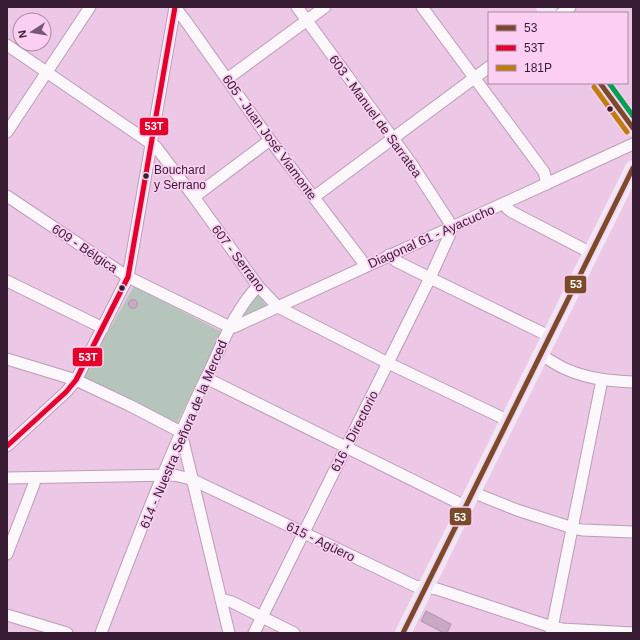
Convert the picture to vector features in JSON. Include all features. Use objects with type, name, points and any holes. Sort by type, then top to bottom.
[{"type":"main road","points":[[601,84],[633,128]]},
{"type":"main road","points":[[609,84],[633,118]]},
{"type":"main road","points":[[403,633],[507,420],[633,168]]},
{"type":"street","points":[[7,132],[90,7]]},
{"type":"street","points":[[7,446],[66,392],[76,380],[128,277],[175,7]]},
{"type":"street","name":"605 - Juan José Viamonte","points":[[175,7],[270,140],[366,266]]},
{"type":"street","name":"603 - Manuel de Sarratea","points":[[297,7],[411,163],[451,227]]},
{"type":"street","points":[[227,79],[325,7]]},
{"type":"street","points":[[422,7],[544,172],[547,184]]},
{"type":"street","name":"607 - Serrano","points":[[7,45],[151,143],[161,153],[194,197],[258,286],[278,307],[388,363],[507,420]]},
{"type":"street","points":[[314,197],[488,68]]},
{"type":"street","points":[[194,197],[270,140]]},
{"type":"street","name":"Diagonal 61 - Ayacucho","points":[[230,327],[234,327],[633,144]]},
{"type":"street","name":"609 - Bélgica","points":[[7,196],[128,277],[230,327]]},
{"type":"street","points":[[504,204],[512,212],[591,253]]},
{"type":"street","name":"616 - Directorio","points":[[254,633],[430,278],[449,236],[451,227]]},
{"type":"street","points":[[389,255],[396,261],[549,336]]},
{"type":"street","points":[[7,281],[103,328]]},
{"type":"street","name":"614 - Nuestra Señora de la Merced","points":[[101,633],[162,476],[181,432],[230,327],[258,286]]},
{"type":"street","points":[[540,354],[568,370],[602,380],[633,382]]},
{"type":"street","points":[[7,359],[76,380],[181,432],[228,633]]},
{"type":"street","points":[[206,378],[465,506]]},
{"type":"street","points":[[552,630],[602,380]]},
{"type":"street","name":"615 - Agüero","points":[[7,478],[174,475],[191,479],[408,583],[426,588],[437,589],[552,630],[562,629],[633,633]]},
{"type":"street","points":[[7,554],[35,478]]},
{"type":"street","points":[[472,492],[517,510],[573,528],[582,530],[633,532]]},
{"type":"street","points":[[221,599],[232,602],[294,633]]},
{"type":"street","points":[[7,615],[67,633]]},
{"type":"green space","points":[[134,286],[222,332],[177,423],[86,382],[83,376]]},
{"type":"green space","points":[[258,294],[268,308],[241,320]]},
{"type":"building","points":[[131,300],[135,300],[137,304],[135,308],[131,308],[129,306],[129,302]]},
{"type":"building","points":[[426,611],[451,624],[447,633],[444,633],[421,621]]},
{"type":"transit line","name":"53T","points":[[7,446],[66,392],[76,380],[128,277],[175,7]]},
{"type":"transit line","name":"53","points":[[601,84],[633,128]]},
{"type":"transit line","points":[[610,84],[633,116]]},
{"type":"transit line","name":"181P","points":[[594,87],[627,132]]},
{"type":"transit line","name":"53","points":[[403,633],[633,168]]},
{"type":"place","name":"Bouchard y Serrano","points":[[146,176]]}]
